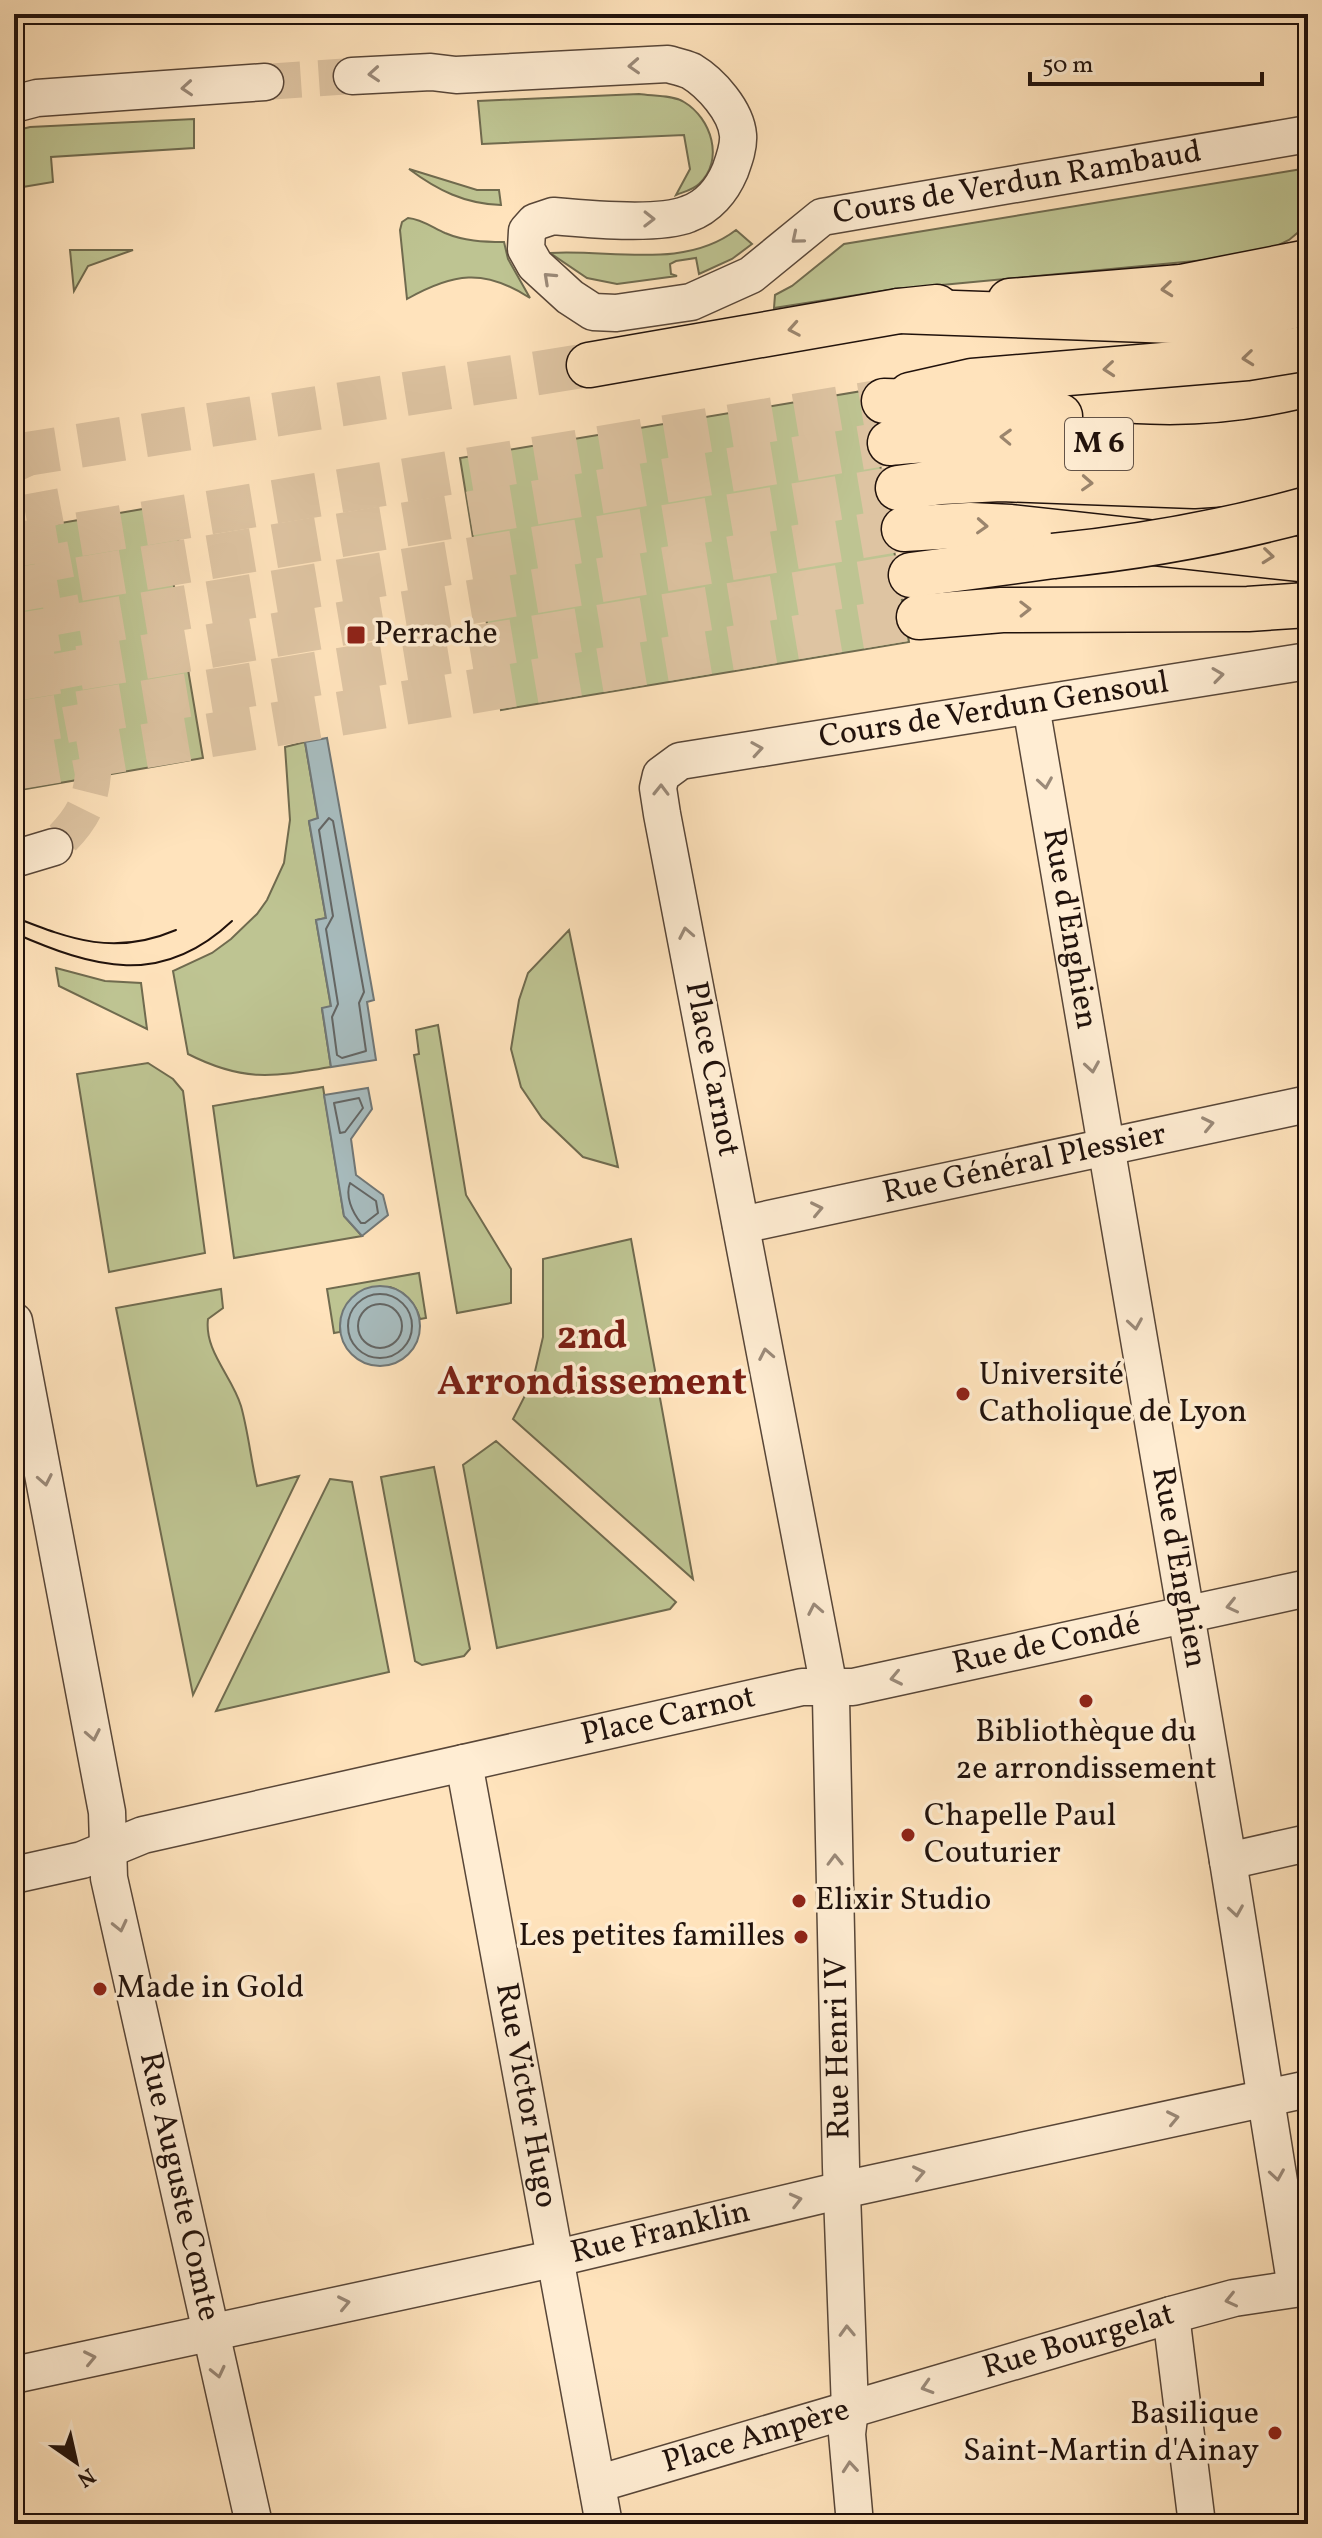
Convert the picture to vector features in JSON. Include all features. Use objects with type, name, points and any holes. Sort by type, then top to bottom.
[{"type":"main road","points":[[1244,276],[1308,241]]},
{"type":"main road","points":[[589,365],[899,311],[1181,287],[1308,262]]},
{"type":"main road","points":[[899,311],[1201,322],[1308,303]]},
{"type":"main road","points":[[1219,445],[987,404],[884,401],[972,381],[1247,358],[1308,348]]},
{"type":"main road","name":"M 6","points":[[890,443],[996,437],[1150,447],[1261,441],[1308,444]]},
{"type":"main road","name":"M 6","points":[[1308,444],[1237,482],[1194,486],[1001,479],[941,482],[901,509],[970,525],[1308,560]]},
{"type":"main road","points":[[911,575],[1165,543],[1308,509]]},
{"type":"main road","points":[[919,617],[1002,610],[1248,609],[1308,605]]},
{"type":"street","name":"Cours de Verdun Rambaud","points":[[352,76],[431,72],[456,75],[668,64],[689,70],[707,83],[727,106],[738,134],[735,157],[726,180],[710,201],[688,215],[664,220],[553,216],[535,222],[527,231],[526,249],[535,265],[570,297],[593,312],[616,313],[691,302],[751,275],[822,217],[1308,134]]},
{"type":"street","points":[[14,104],[37,98],[265,82]]},
{"type":"street","name":"Cours de Verdun Gensoul","points":[[680,761],[1308,661]]},
{"type":"street","name":"Rue d'Enghien","points":[[1031,706],[1228,1861],[1265,2098],[1302,2288]]},
{"type":"street","name":"Place Carnot","points":[[108,1850],[143,1835],[802,1687],[830,1686],[662,814],[658,788],[661,775],[680,761]]},
{"type":"street","points":[[14,859],[54,847]]},
{"type":"street","name":"Rue Général Plessier","points":[[741,1225],[1308,1104]]},
{"type":"street","points":[[14,1321],[20,1378],[107,1812],[108,1850],[82,1860],[14,1875]]},
{"type":"street","name":"Rue de Condé","points":[[830,1686],[853,1687],[1308,1588]]},
{"type":"street","name":"Rue Henri IV","points":[[830,1686],[850,2409]]},
{"type":"street","name":"Rue Victor Hugo","points":[[464,1763],[604,2524]]},
{"type":"street","points":[[1228,1861],[1308,1843]]},
{"type":"street","name":"Rue Auguste Comte","points":[[108,1850],[109,1878],[254,2524]]},
{"type":"street","name":"Rue Franklin","points":[[14,2375],[557,2258],[842,2190],[1308,2089]]},
{"type":"street","name":"Rue Bourgelat","points":[[850,2409],[1234,2298],[1302,2288]]},
{"type":"street","points":[[1171,2315],[1197,2524]]},
{"type":"street","name":"Place Ampère","points":[[597,2484],[850,2409],[847,2434],[855,2524]]},
{"type":"green space","points":[[639,94],[679,100],[701,118],[713,152],[707,174],[694,188],[676,195],[690,169],[684,135],[482,144],[478,101]]},
{"type":"green space","points":[[194,119],[194,148],[51,157],[53,182],[17,188],[14,192],[14,131],[30,127]]},
{"type":"green space","points":[[1308,168],[1308,224],[1289,240],[1258,255],[889,290],[774,308],[775,295],[792,286],[844,244]]},
{"type":"green space","points":[[409,169],[477,190],[499,190],[501,205],[475,202],[452,194]]},
{"type":"green space","points":[[408,218],[459,238],[504,242],[508,259],[530,298],[498,282],[468,278],[439,284],[407,299],[400,230],[402,222]]},
{"type":"green space","points":[[736,230],[752,244],[732,259],[699,274],[696,258],[670,264],[671,274],[677,276],[617,284],[587,278],[550,253],[670,254],[716,242]]},
{"type":"green space","points":[[70,250],[133,250],[88,266],[74,291]]},
{"type":"green space","points":[[868,390],[909,642],[501,710],[460,458]]},
{"type":"green space","points":[[172,504],[181,554],[169,557],[203,758],[14,791],[14,531]]},
{"type":"green space","points":[[305,742],[318,819],[309,822],[326,918],[316,920],[331,1007],[322,1009],[331,1067],[274,1075],[242,1073],[188,1054],[173,971],[212,953],[231,939],[267,900],[284,863],[290,820],[285,747]]},
{"type":"green space","points":[[569,930],[618,1167],[583,1157],[542,1118],[521,1087],[511,1049],[519,1000],[528,973]]},
{"type":"green space","points":[[56,968],[105,981],[141,983],[147,1029],[59,986]]},
{"type":"green space","points":[[438,1025],[466,1195],[511,1269],[511,1303],[457,1313],[414,1055],[419,1054],[416,1030]]},
{"type":"green space","points":[[148,1063],[173,1079],[183,1091],[205,1253],[109,1272],[77,1074]]},
{"type":"green space","points":[[323,1087],[344,1216],[362,1236],[234,1258],[213,1106]]},
{"type":"green space","points":[[631,1239],[693,1579],[513,1419],[533,1380],[543,1337],[543,1259]]},
{"type":"green space","points":[[419,1273],[426,1318],[420,1319],[409,1299],[390,1287],[354,1299],[344,1311],[340,1332],[334,1333],[327,1289]]},
{"type":"green space","points":[[221,1289],[223,1308],[208,1319],[210,1342],[241,1406],[257,1486],[299,1476],[193,1695],[116,1308]]},
{"type":"green space","points":[[496,1441],[676,1602],[670,1609],[497,1648],[463,1465]]},
{"type":"green space","points":[[434,1467],[470,1649],[464,1656],[422,1665],[415,1661],[381,1477]]},
{"type":"green space","points":[[330,1479],[352,1482],[389,1672],[216,1711]]},
{"type":"water","points":[[327,738],[374,1000],[367,1002],[376,1060],[331,1067],[322,1008],[331,1006],[316,920],[326,918],[309,821],[318,818],[305,742]]},
{"type":"water","points":[[368,1088],[372,1109],[351,1139],[356,1175],[383,1195],[388,1215],[362,1236],[344,1216],[324,1095]]},
{"type":"water","points":[[380,1286],[395,1289],[408,1298],[417,1311],[420,1326],[417,1341],[408,1354],[395,1363],[380,1366],[365,1363],[352,1354],[343,1341],[340,1326],[343,1311],[352,1298],[365,1289]]},
{"type":"tunnel","points":[[265,82],[352,76]]},
{"type":"tunnel","points":[[14,456],[589,365]]},
{"type":"tunnel","points":[[14,545],[884,401]]},
{"type":"tunnel","points":[[14,590],[890,443]]},
{"type":"tunnel","points":[[14,446],[29,461],[37,478],[93,774],[89,796],[81,814],[54,847]]},
{"type":"tunnel","points":[[14,636],[898,488]]},
{"type":"tunnel","points":[[14,679],[904,529]]},
{"type":"tunnel","points":[[14,724],[911,575]]},
{"type":"tunnel","points":[[14,768],[919,617]]},
{"type":"tram line","points":[[14,917],[94,942],[133,942],[176,930]]},
{"type":"tram line","points":[[14,933],[72,955],[126,965],[153,963],[179,956],[206,942],[232,921]]},
{"type":"place","name":"Perrache","points":[[356,635]]},
{"type":"place","name":"Université Catholique de Lyon","points":[[963,1394]]},
{"type":"place","name":"Bibliothèque du 2e arrondissement","points":[[1086,1701]]},
{"type":"place","name":"Chapelle Paul Couturier","points":[[908,1835]]},
{"type":"place","name":"Elixir Studio","points":[[799,1901]]},
{"type":"place","name":"Les petites familles","points":[[801,1937]]},
{"type":"place","name":"Made in Gold","points":[[100,1989]]},
{"type":"place","name":"Basilique Saint-Martin d'Ainay","points":[[1275,2433]]},
{"type":"district","name":"2nd Arrondissement","points":[[592,1361]]}]
